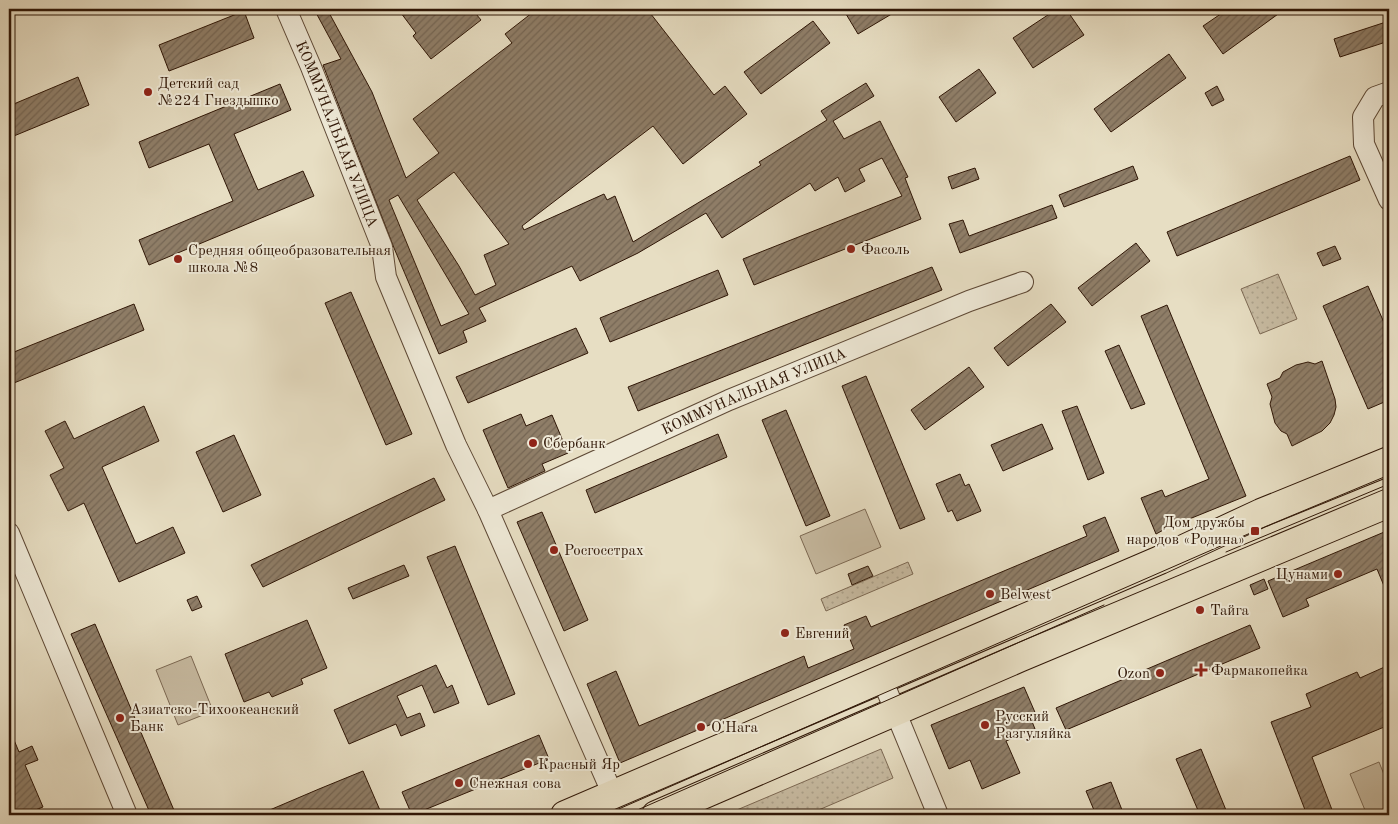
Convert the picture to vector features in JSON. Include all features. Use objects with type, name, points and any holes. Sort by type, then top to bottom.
[{"type":"highway","points":[[565,815],[1160,560],[1261,514],[1389,461]]},
{"type":"highway","points":[[656,815],[895,711],[1389,503]]},
{"type":"street","name":"КОММУНАЛЬНАЯ УЛИЦА","points":[[286,9],[382,247],[386,277],[456,446],[488,510],[613,795]]},
{"type":"street","points":[[1389,92],[1375,97],[1363,116],[1364,144],[1389,200]]},
{"type":"street","name":"КОММУНАЛЬНАЯ УЛИЦА","points":[[488,510],[729,400],[969,302],[1023,282]]},
{"type":"street","points":[[9,533],[127,815]]},
{"type":"street","points":[[882,679],[938,815]]},
{"type":"shaded area","points":[[1278,274],[1297,319],[1260,334],[1241,289]]},
{"type":"shaded area","points":[[865,509],[881,547],[816,574],[800,536]]},
{"type":"shaded area","points":[[908,562],[913,574],[826,611],[821,599]]},
{"type":"shaded area","points":[[191,656],[213,711],[178,725],[156,670]]},
{"type":"shaded area","points":[[881,749],[893,778],[807,815],[725,815]]},
{"type":"shaded area","points":[[1379,762],[1389,787],[1389,815],[1367,815],[1350,774]]},
{"type":"building","points":[[314,9],[327,9],[372,92],[406,178],[439,153],[413,119],[512,43],[505,34],[537,9],[647,9],[714,95],[725,86],[747,114],[683,164],[653,126],[522,226],[524,230],[604,194],[607,200],[615,196],[633,242],[761,165],[759,162],[827,120],[821,111],[866,83],[874,96],[833,121],[844,139],[880,121],[908,177],[905,178],[921,219],[754,285],[743,259],[902,196],[882,158],[859,169],[865,181],[845,192],[838,177],[815,191],[810,183],[722,238],[706,213],[638,253],[580,281],[572,266],[479,308],[486,321],[463,331],[467,342],[439,354],[394,248],[323,65],[341,59]],"holes":[[[454,172],[509,244],[484,255],[496,285],[475,295],[417,200]],[[398,195],[469,314],[441,326],[389,200]]]},
{"type":"building","points":[[398,9],[472,9],[481,20],[431,59],[413,36],[416,33]]},
{"type":"building","points":[[843,9],[900,9],[858,34]]},
{"type":"building","points":[[1057,9],[1066,9],[1084,35],[1033,68],[1013,38]]},
{"type":"building","points":[[1228,9],[1285,9],[1223,54],[1203,26]]},
{"type":"building","points":[[244,11],[254,38],[169,71],[159,45]]},
{"type":"building","points":[[813,21],[830,43],[761,94],[744,72]]},
{"type":"building","points":[[1389,21],[1389,41],[1340,57],[1334,39]]},
{"type":"building","points":[[1169,54],[1186,78],[1111,132],[1094,109]]},
{"type":"building","points":[[979,69],[996,93],[956,122],[939,97]]},
{"type":"building","points":[[78,77],[89,105],[9,138],[9,106]]},
{"type":"building","points":[[280,84],[291,110],[234,134],[258,190],[303,171],[314,196],[149,265],[139,240],[233,201],[209,144],[149,168],[139,142]]},
{"type":"building","points":[[1217,86],[1224,100],[1212,106],[1205,93]]},
{"type":"building","points":[[1350,156],[1360,180],[1177,256],[1167,232]]},
{"type":"building","points":[[1133,166],[1138,179],[1064,207],[1059,195]]},
{"type":"building","points":[[975,168],[979,179],[952,189],[948,177]]},
{"type":"building","points":[[1052,205],[1057,218],[960,253],[949,224],[963,220],[969,236]]},
{"type":"building","points":[[1136,243],[1150,261],[1092,306],[1078,288]]},
{"type":"building","points":[[1335,246],[1341,259],[1323,266],[1317,253]]},
{"type":"building","points":[[932,267],[942,290],[638,411],[628,387]]},
{"type":"building","points":[[718,270],[728,295],[610,342],[600,318]]},
{"type":"building","points":[[1368,286],[1389,334],[1389,400],[1368,409],[1323,306]]},
{"type":"building","points":[[351,292],[412,434],[386,445],[325,303]]},
{"type":"building","points":[[134,304],[144,330],[9,385],[9,354]]},
{"type":"building","points":[[1051,304],[1066,322],[1008,366],[994,348]]},
{"type":"building","points":[[1167,305],[1246,496],[1156,534],[1141,498],[1162,490],[1165,497],[1209,479],[1141,316]]},
{"type":"building","points":[[576,328],[588,353],[468,403],[456,377]]},
{"type":"building","points":[[1119,345],[1145,404],[1131,409],[1105,351]]},
{"type":"building","points":[[1322,361],[1335,399],[1334,415],[1330,423],[1322,431],[1292,446],[1287,434],[1281,431],[1275,423],[1270,404],[1272,397],[1267,384],[1280,378],[1283,372],[1296,365],[1308,362],[1315,364]]},
{"type":"building","points":[[969,367],[984,387],[925,430],[911,410]]},
{"type":"building","points":[[866,376],[925,519],[900,529],[842,386]]},
{"type":"building","points":[[144,406],[159,441],[102,467],[136,544],[173,527],[185,553],[119,582],[84,503],[68,511],[50,475],[64,468],[45,431],[65,421],[74,439]]},
{"type":"building","points":[[1077,406],[1104,473],[1088,480],[1062,411]]},
{"type":"building","points":[[786,410],[830,516],[806,526],[762,420]]},
{"type":"building","points":[[521,414],[526,426],[552,415],[568,453],[542,464],[545,471],[508,488],[483,430]]},
{"type":"building","points":[[1042,424],[1053,449],[1003,471],[991,445]]},
{"type":"building","points":[[718,434],[727,457],[595,513],[586,490]]},
{"type":"building","points":[[234,435],[261,495],[223,512],[196,452]]},
{"type":"building","points":[[960,474],[965,486],[969,484],[981,511],[957,521],[952,510],[948,512],[936,484]]},
{"type":"building","points":[[434,478],[445,500],[263,587],[251,565]]},
{"type":"building","points":[[542,512],[588,620],[564,631],[517,522]]},
{"type":"building","points":[[1105,517],[1119,551],[620,763],[587,684],[616,671],[639,726],[804,656],[808,668],[854,649],[844,625],[866,616],[871,627],[1087,536],[1083,526]]},
{"type":"building","points":[[1389,530],[1389,598],[1377,569],[1306,599],[1309,606],[1283,617],[1268,581]]},
{"type":"building","points":[[455,546],[515,694],[488,705],[427,557]]},
{"type":"building","points":[[404,565],[409,576],[353,599],[348,588]]},
{"type":"building","points":[[868,566],[873,576],[852,585],[848,574]]},
{"type":"building","points":[[1264,579],[1268,589],[1254,595],[1250,585]]},
{"type":"building","points":[[197,596],[202,607],[192,611],[187,600]]},
{"type":"building","points":[[307,620],[327,668],[301,679],[303,684],[272,697],[269,692],[244,702],[225,654]]},
{"type":"building","points":[[95,624],[176,815],[151,815],[71,634]]},
{"type":"building","points":[[1250,625],[1260,648],[1066,730],[1056,708]]},
{"type":"building","points":[[436,665],[447,688],[452,685],[459,703],[434,713],[422,685],[397,696],[407,718],[420,713],[425,726],[401,736],[396,724],[349,744],[334,710]]},
{"type":"building","points":[[1389,665],[1389,725],[1312,757],[1334,815],[1307,815],[1271,722],[1311,707],[1306,694],[1357,672],[1360,678]]},
{"type":"building","points":[[1024,687],[1037,717],[1031,719],[1035,729],[1006,741],[1020,773],[982,789],[970,760],[949,769],[931,725]]},
{"type":"building","points":[[9,728],[19,752],[32,746],[38,760],[25,765],[43,807],[23,815],[9,815]]},
{"type":"building","name":"Снежная сова","points":[[539,735],[549,759],[412,815],[402,792]]},
{"type":"building","points":[[1201,749],[1228,815],[1200,815],[1176,759]]},
{"type":"building","points":[[363,771],[382,815],[258,815],[319,789]]},
{"type":"building","points":[[1111,782],[1124,815],[1096,815],[1086,791]]},
{"type":"tram line","points":[[605,815],[1255,531],[1389,475]]},
{"type":"tram line","points":[[1226,552],[1389,484]]},
{"type":"tram line","points":[[626,815],[1104,605]]},
{"type":"place","name":"Детский сад №224 Гнездышко","points":[[148,92]]},
{"type":"place","name":"Фасоль","points":[[851,249]]},
{"type":"place","name":"Средняя общеобразовательная школа №8","points":[[178,259]]},
{"type":"place","name":"Сбербанк","points":[[533,443]]},
{"type":"place","name":"Дом дружбы народов «Родина»","points":[[1255,531]]},
{"type":"place","name":"Росгосстрах","points":[[554,550]]},
{"type":"place","name":"Цунами","points":[[1338,574]]},
{"type":"place","name":"Belwest","points":[[990,594]]},
{"type":"place","name":"Тайга","points":[[1200,610]]},
{"type":"place","name":"Евгений","points":[[785,633]]},
{"type":"place","name":"Фармакопейка","points":[[1201,670]]},
{"type":"place","name":"Ozon","points":[[1160,673]]},
{"type":"place","name":"Азиатско-Тихоокеанский Банк","points":[[120,718]]},
{"type":"place","name":"Русский Разгуляйка","points":[[985,725]]},
{"type":"place","name":"O'Hara","points":[[701,727]]},
{"type":"place","name":"Красный Яр","points":[[528,764]]},
{"type":"place","name":"Снежная сова","points":[[459,783]]}]
